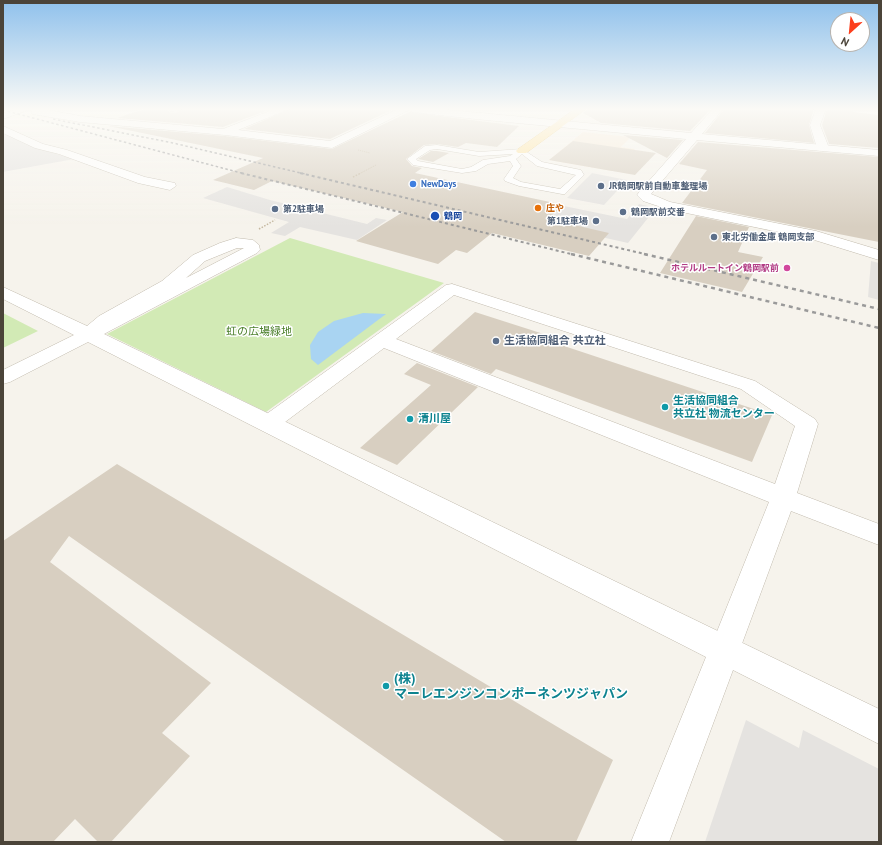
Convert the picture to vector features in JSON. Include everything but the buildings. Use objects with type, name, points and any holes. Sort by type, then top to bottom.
[{"type":"main road","points":[[522,151],[526,148]]},
{"type":"street","points":[[49,148],[142,180],[170,186]]},
{"type":"street","points":[[683,148],[646,190],[644,194],[648,198],[667,205],[812,234],[879,255]]},
{"type":"street","points":[[828,148],[879,153]]},
{"type":"street","points":[[3,378],[88,335],[248,253],[252,250],[251,245],[242,242],[230,244],[199,258],[168,285],[105,320],[88,335]]},
{"type":"street","points":[[269,423],[452,288],[748,385],[807,424],[783,498],[650,842]]},
{"type":"street","points":[[3,292],[879,726]]},
{"type":"street","points":[[382,340],[879,535]]},
{"type":"lane","points":[[429,148],[418,153],[411,159],[416,163],[462,171],[473,169],[486,162],[512,158],[522,151]]},
{"type":"lane","points":[[442,148],[479,154],[522,151],[540,164],[578,172],[580,175],[562,192],[519,184],[508,179],[516,170],[517,166],[512,158]]},
{"type":"path","points":[[353,177],[376,165]]},
{"type":"path","points":[[254,232],[275,220]]},
{"type":"shaded area","points":[[3,148],[38,148],[74,159],[3,172]]},
{"type":"shaded area","points":[[563,148],[635,149],[612,171],[549,160]]},
{"type":"shaded area","name":"JR鶴岡駅前自動車整理場","points":[[592,173],[627,180],[604,205],[567,198]]},
{"type":"shaded area","name":"第2駐車場","points":[[227,187],[270,200],[367,224],[376,218],[387,220],[357,240],[300,227],[285,236],[271,233],[289,222],[203,198]]},
{"type":"shaded area","name":"第1駐車場","points":[[639,204],[656,208],[628,243],[543,224],[564,206],[627,219]]},
{"type":"shaded area","points":[[871,261],[879,263],[879,300],[868,297]]},
{"type":"shaded area","points":[[746,720],[799,748],[803,730],[879,769],[879,842],[705,842]]},
{"type":"green space","name":"虹の広場緑地","points":[[290,238],[444,283],[266,412],[107,334]]},
{"type":"green space","points":[[3,313],[38,331],[3,348]]},
{"type":"water","points":[[363,313],[386,314],[318,365],[311,359],[310,345],[318,332],[334,321]]},
{"type":"railway","points":[[148,148],[244,174]]},
{"type":"railway","points":[[196,148],[305,174]]},
{"type":"railway","points":[[300,173],[649,255]]},
{"type":"railway","points":[[244,174],[575,255]]},
{"type":"railway","points":[[571,254],[879,328]]},
{"type":"railway","points":[[644,254],[879,309]]},
{"type":"place","name":"NewDays","points":[[413,184]]},
{"type":"place","name":"JR鶴岡駅前自動車整理場","points":[[601,186]]},
{"type":"place","name":"庄や","points":[[538,208]]},
{"type":"place","name":"第2駐車場","points":[[275,209]]},
{"type":"place","name":"鶴岡駅前交番","points":[[623,212]]},
{"type":"place","name":"鶴岡","points":[[435,216]]},
{"type":"place","name":"第1駐車場","points":[[596,221]]},
{"type":"place","name":"東北労働金庫 鶴岡支部","points":[[714,237]]},
{"type":"place","name":"ホテルルートイン鶴岡駅前","points":[[787,268]]},
{"type":"place","name":"生活協同組合 共立社","points":[[496,341]]},
{"type":"place","name":"生活協同組合 共立社 物流センター","points":[[665,407]]},
{"type":"place","name":"清川屋","points":[[410,419]]},
{"type":"place","name":"(株) マーレエンジンコンポーネンツジャパン","points":[[386,686]]}]
